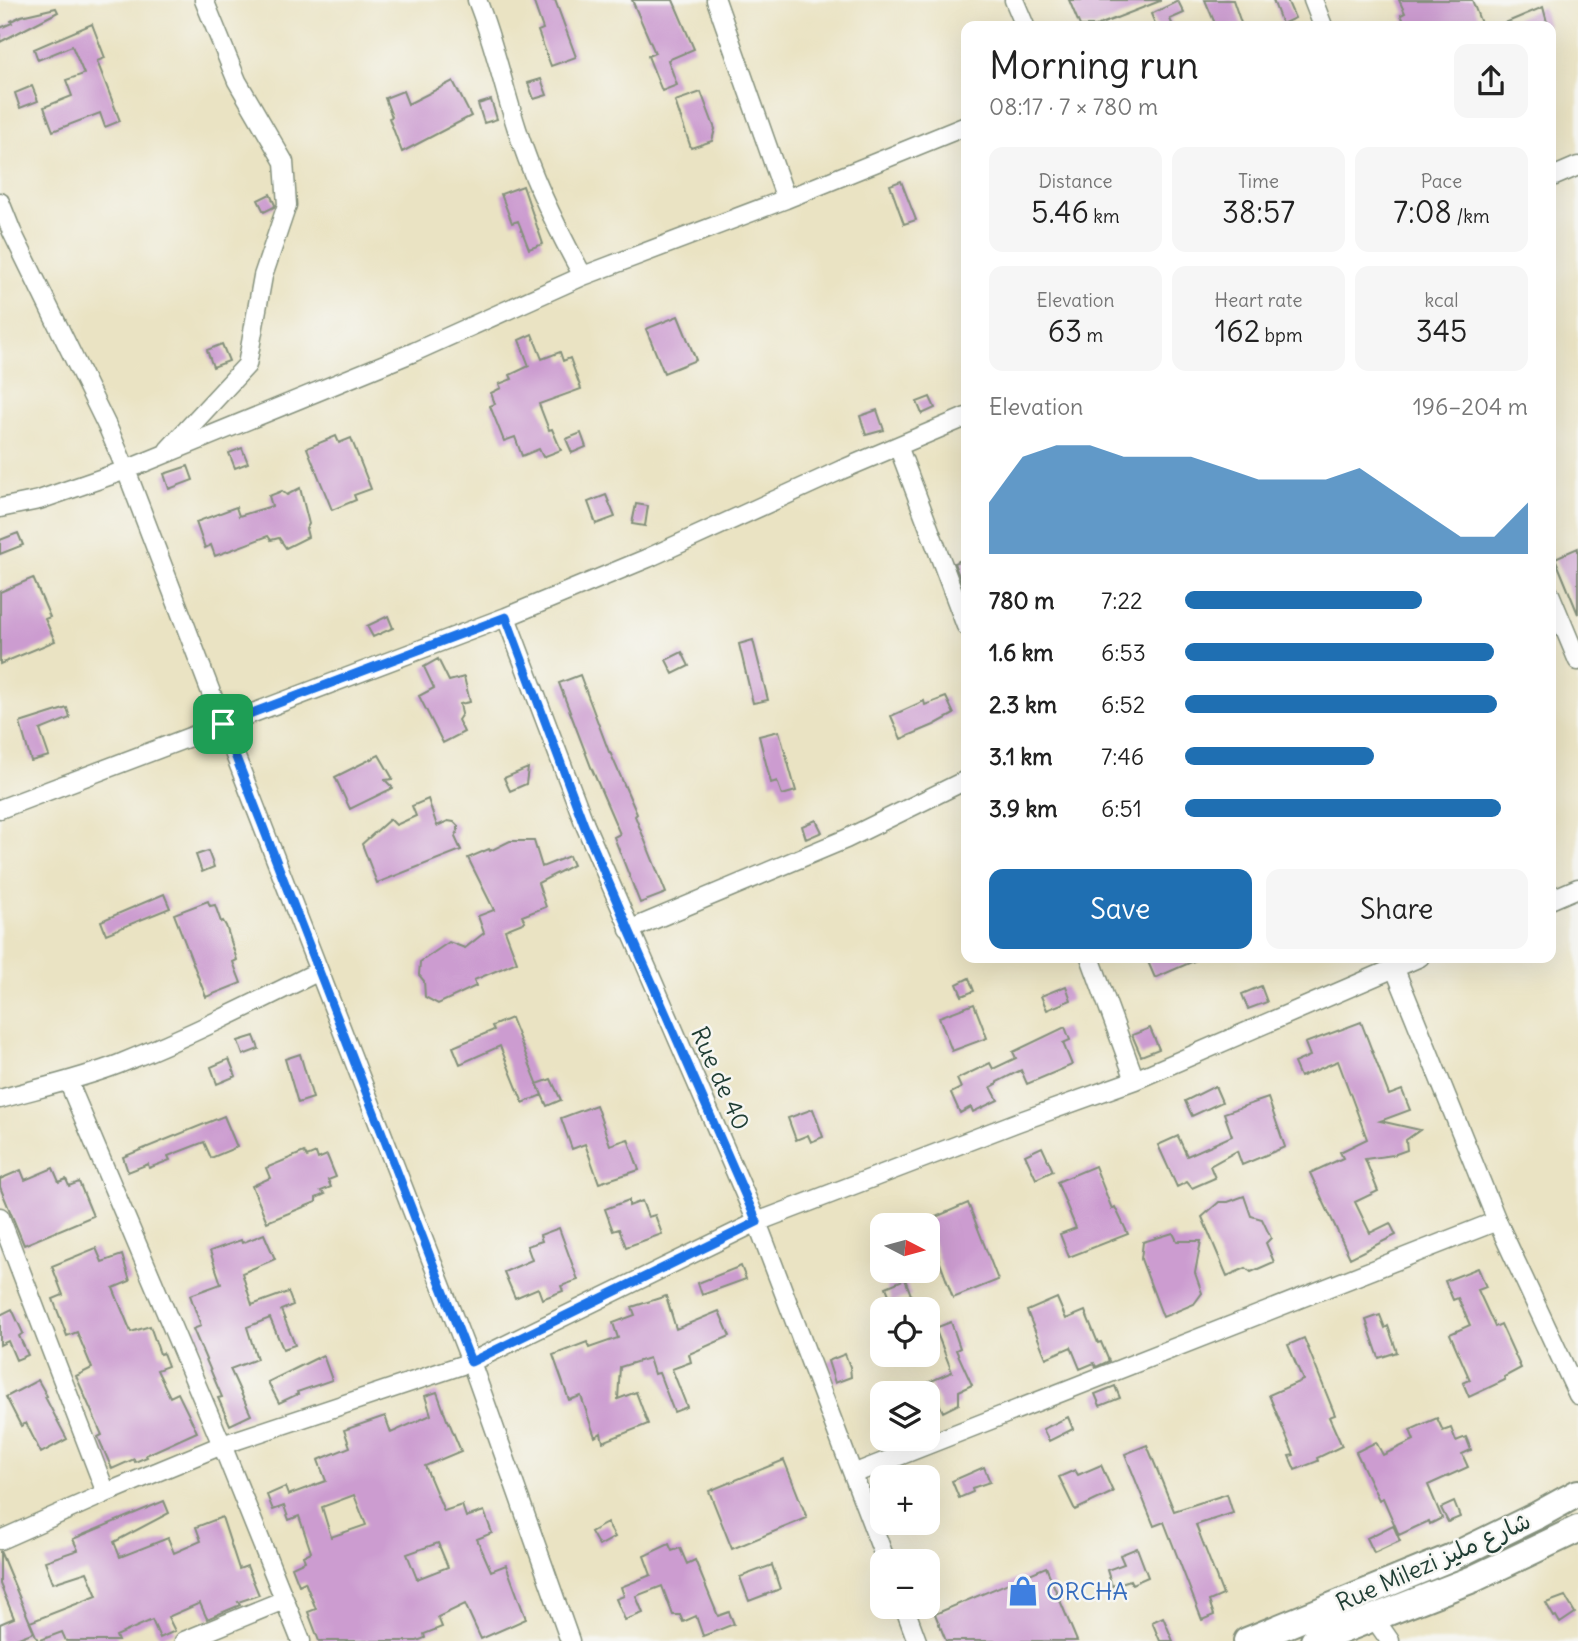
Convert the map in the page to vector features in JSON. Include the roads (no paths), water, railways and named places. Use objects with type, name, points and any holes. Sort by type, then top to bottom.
[{"type":"street","points":[[163,455],[247,365],[263,276],[286,205],[284,162],[237,80],[204,0]]},
{"type":"street","points":[[477,0],[487,23],[517,131],[561,237],[583,276]]},
{"type":"street","points":[[716,0],[786,199]]},
{"type":"street","points":[[1014,0],[1023,21]]},
{"type":"street","points":[[1313,0],[1321,21]]},
{"type":"street","points":[[0,509],[39,500],[126,470],[414,352],[583,276],[786,199],[961,128]]},
{"type":"street","points":[[1556,175],[1578,166]]},
{"type":"street","points":[[0,202],[126,470],[471,1362],[570,1641]]},
{"type":"street","points":[[0,809],[506,617],[648,558],[841,470],[961,419]]},
{"type":"street","points":[[898,446],[961,613]]},
{"type":"street","points":[[1556,608],[1578,661]]},
{"type":"street","name":"Rue de 40","points":[[506,617],[584,825],[757,1222],[881,1549]]},
{"type":"street","points":[[629,930],[846,839],[961,782]]},
{"type":"street","points":[[1556,897],[1578,888]]},
{"type":"street","points":[[1092,963],[1135,1080]]},
{"type":"street","points":[[0,1540],[222,1445],[471,1362],[757,1222],[1135,1080],[1392,963],[1497,1221],[1578,1395]]},
{"type":"street","points":[[0,1099],[117,1065],[319,971]]},
{"type":"street","points":[[68,1080],[222,1445],[301,1641]]},
{"type":"street","points":[[0,1217],[106,1493]]},
{"type":"street","points":[[853,1474],[1497,1221]]},
{"type":"street","name":"Rue Milezi شارع مليز","points":[[1247,1641],[1450,1558],[1578,1493]]},
{"type":"street","name":"Rue Milezi شارع مليز","points":[[1314,1641],[1473,1579],[1578,1529]]},
{"type":"street","points":[[184,1641],[284,1600]]},
{"type":"street","points":[[1374,1618],[1390,1641]]},
{"type":"street","points":[[909,1619],[917,1641]]},
{"type":"place","name":"ORCHA","points":[[1023,1591]]}]
